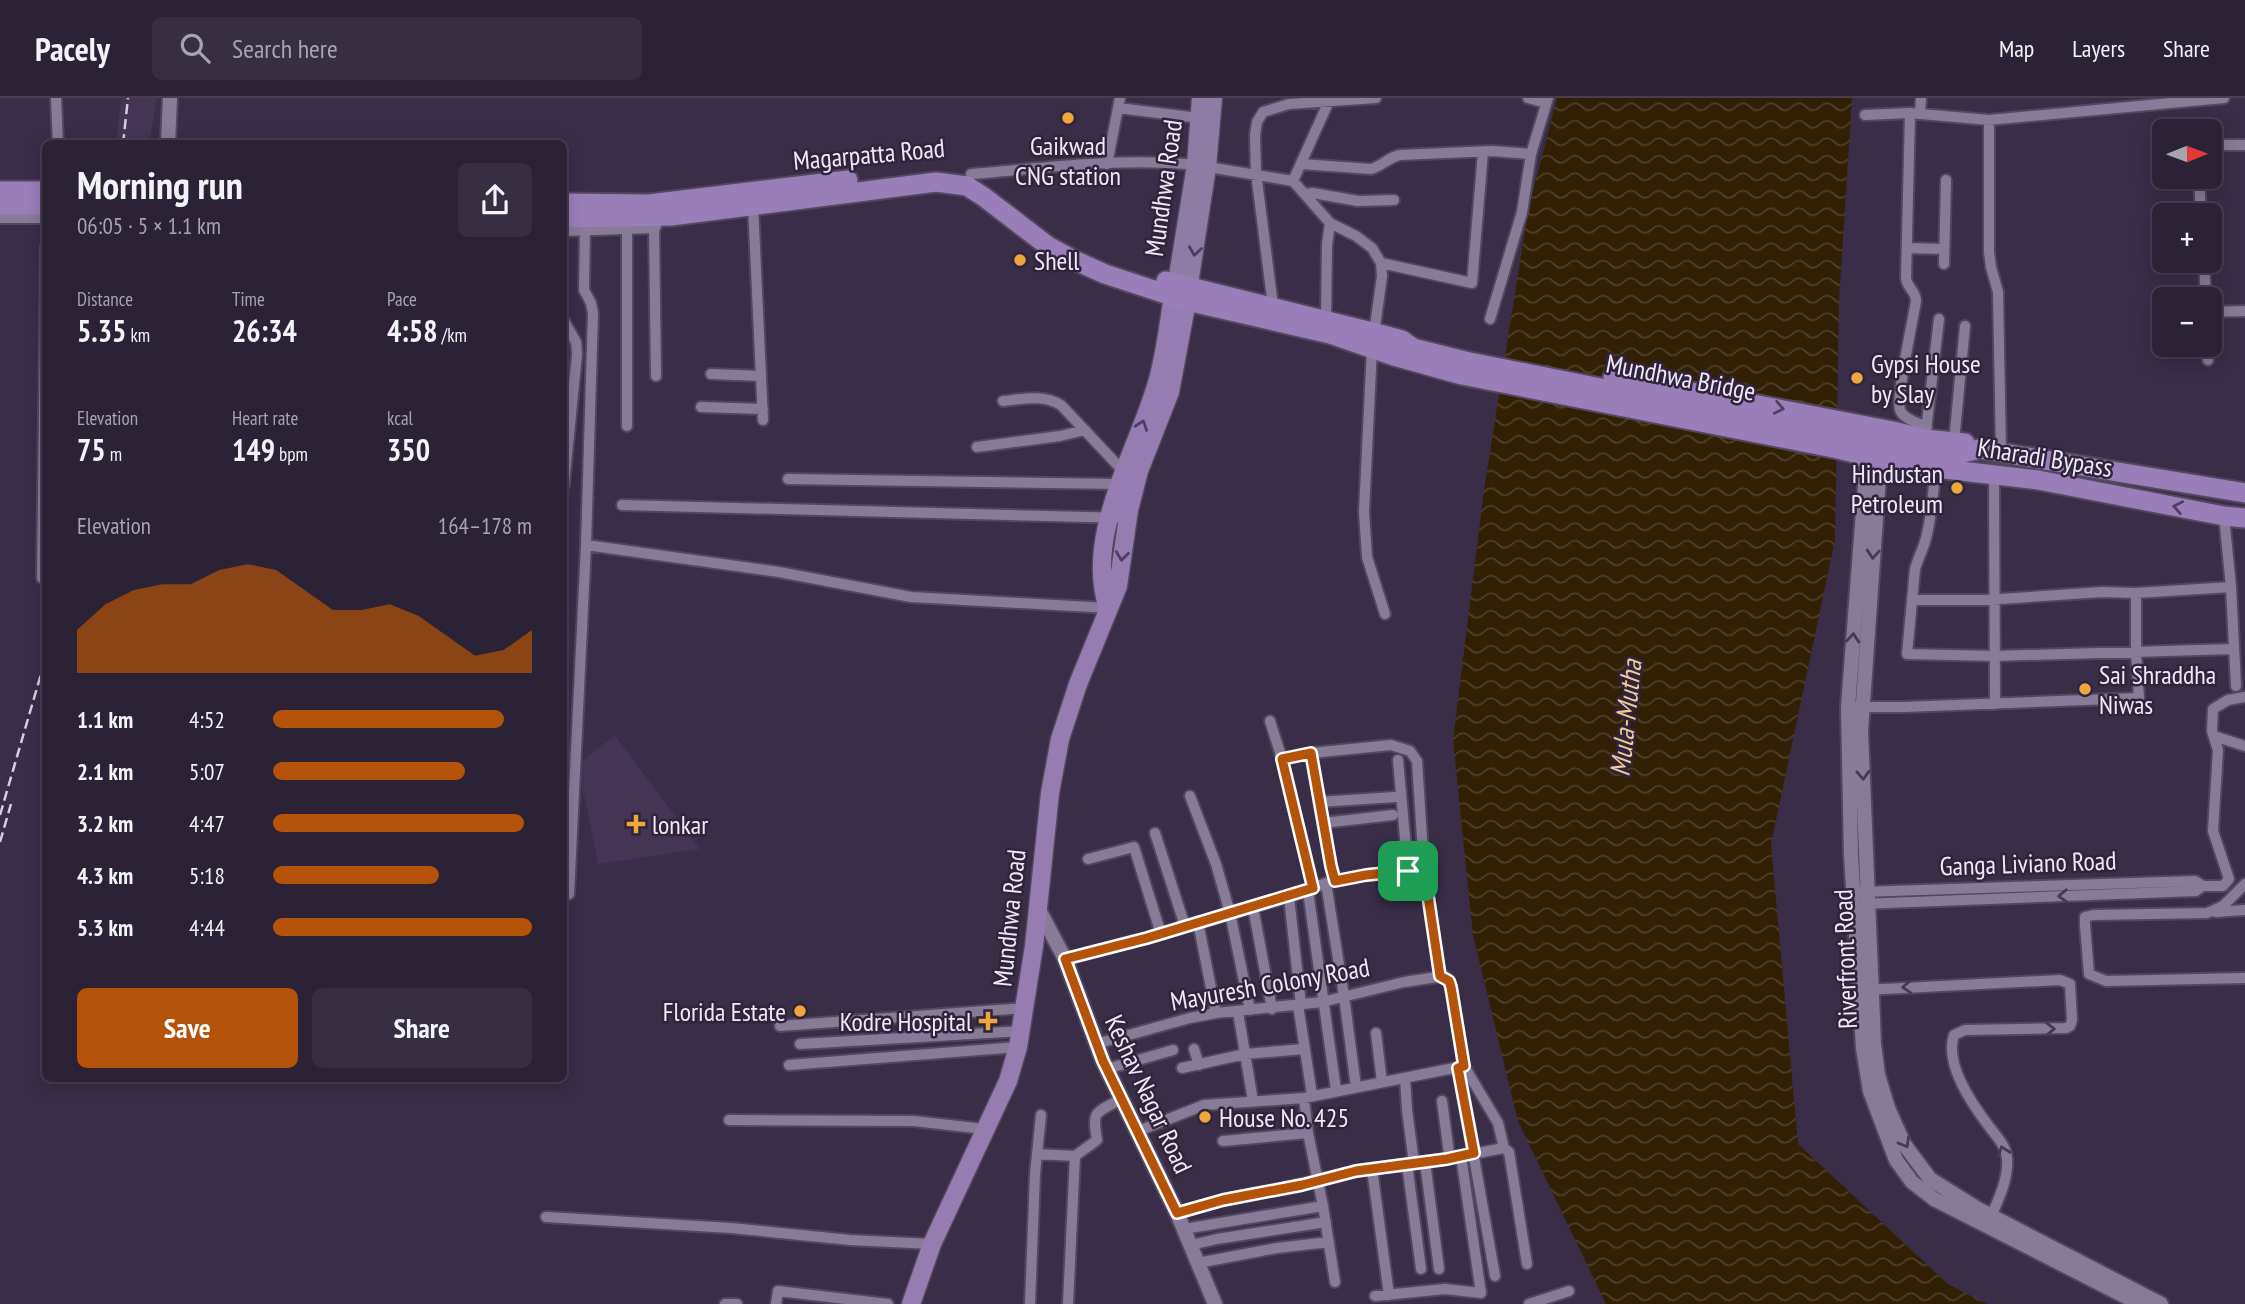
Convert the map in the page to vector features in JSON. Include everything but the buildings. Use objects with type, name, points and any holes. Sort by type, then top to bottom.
[{"type":"highway","name":"Magarpatta Road","points":[[657,214],[936,169],[971,174],[992,186],[1055,235],[1114,265],[1182,292],[1273,306],[1326,320],[1374,340]]},
{"type":"highway","name":"Magarpatta Road","points":[[657,214],[936,182],[967,186],[1048,246],[1105,274],[1182,292],[1330,334],[1374,340]]},
{"type":"highway","points":[[0,191],[42,191]]},
{"type":"highway","points":[[567,203],[657,214]]},
{"type":"highway","points":[[0,205],[42,205]]},
{"type":"highway","points":[[567,218],[657,214]]},
{"type":"highway","points":[[1374,340],[1398,348],[1413,348],[1464,367],[1838,454],[1857,463],[1881,449],[1926,433],[1979,449]]},
{"type":"highway","name":"Mundhwa Bridge","points":[[1464,367],[1881,449]]},
{"type":"highway","name":"Kharadi Bypass","points":[[1881,449],[1934,454],[1966,453],[1979,449],[2245,493]]},
{"type":"highway","name":"Kharadi Bypass","points":[[1881,449],[1936,467],[2038,480],[2245,518]]},
{"type":"main road","name":"Mundhwa Road","points":[[1200,98],[1201,166]]},
{"type":"main road","name":"Mundhwa Road","points":[[911,1304],[932,1244],[1008,1081],[1020,1039],[1034,946],[1044,835],[1060,739],[1078,684],[1118,586],[1127,518],[1139,471],[1170,392],[1182,292],[1214,98]]},
{"type":"main road","name":"Mundhwa Road","points":[[1108,608],[1102,589],[1109,518],[1157,385],[1182,292]]},
{"type":"street","points":[[56,98],[58,140]]},
{"type":"street","points":[[168,140],[170,98]]},
{"type":"street","points":[[1273,306],[1256,173],[1257,122],[1263,112],[1289,104],[1376,98]]},
{"type":"street","points":[[1490,319],[1522,212],[1531,154],[1547,101],[1528,98]]},
{"type":"street","points":[[1921,98],[1915,113],[1906,283],[1916,297],[1900,392],[1900,409],[1905,417],[1926,433]]},
{"type":"street","points":[[1865,115],[1915,113],[1989,120],[2224,98]]},
{"type":"street","points":[[1293,181],[1329,101]]},
{"type":"street","points":[[1107,164],[1119,103],[1199,118]]},
{"type":"street","points":[[1989,120],[1989,252],[1998,292],[2001,452]]},
{"type":"street","points":[[2222,145],[2245,145]]},
{"type":"street","points":[[1301,164],[1371,169],[1399,155],[1483,152],[1531,154]]},
{"type":"street","points":[[1381,263],[1472,283],[1483,152]]},
{"type":"street","points":[[971,174],[1107,164],[1166,163],[1256,173],[1293,181],[1330,223],[1356,236],[1372,248],[1381,263],[1382,276],[1374,340],[1365,523],[1367,557],[1385,614]]},
{"type":"street","points":[[1944,264],[1946,180]]},
{"type":"street","points":[[0,184],[42,184]]},
{"type":"street","points":[[567,194],[650,196],[657,214],[656,376]]},
{"type":"street","points":[[1305,194],[1357,201],[1394,200]]},
{"type":"street","points":[[701,407],[763,414],[753,205]]},
{"type":"street","points":[[567,229],[627,228],[657,214]]},
{"type":"street","points":[[0,216],[42,216]]},
{"type":"street","points":[[1326,320],[1330,223]]},
{"type":"street","points":[[569,894],[586,545],[593,313],[584,290],[585,228]]},
{"type":"street","points":[[626,426],[627,228]]},
{"type":"street","points":[[1907,248],[1944,248]]},
{"type":"street","points":[[2222,312],[2245,311]]},
{"type":"street","points":[[1926,433],[1939,319]]},
{"type":"street","points":[[567,326],[576,342],[578,354],[567,457]]},
{"type":"street","points":[[1954,442],[1965,326]]},
{"type":"street","points":[[711,374],[761,376]]},
{"type":"street","points":[[1003,401],[1036,398],[1052,400],[1060,405],[1085,430],[1122,479]]},
{"type":"street","points":[[977,447],[1085,430]]},
{"type":"street","name":"Riverfront Road","points":[[1881,449],[1855,707],[1864,990],[1878,1075],[1888,1108],[1904,1144],[1930,1179],[1989,1221],[2102,1279],[2161,1304]]},
{"type":"street","points":[[1936,467],[1927,535],[1922,554],[1917,558],[1914,569],[1907,654],[1994,656],[2233,649]]},
{"type":"street","points":[[1994,475],[1995,704]]},
{"type":"street","points":[[788,479],[1122,479]]},
{"type":"street","points":[[622,506],[1127,518]]},
{"type":"street","points":[[2224,516],[2236,687]]},
{"type":"street","points":[[586,545],[779,572],[911,597],[1108,608]]},
{"type":"street","points":[[1912,600],[1993,600],[2231,587]]},
{"type":"street","points":[[1855,707],[2140,698],[2136,652],[2136,593]]},
{"type":"street","points":[[2231,603],[2245,602]]},
{"type":"street","points":[[2229,879],[2213,831],[2218,750],[2214,736],[2213,709],[2228,699],[2245,697]]},
{"type":"street","points":[[1270,721],[1282,759],[1311,890],[1322,1002],[1336,1090]]},
{"type":"street","points":[[2214,736],[2245,746]]},
{"type":"street","points":[[1282,759],[1311,753],[1391,745],[1410,751],[1417,761],[1424,869],[1440,976],[1449,981],[1451,987],[1474,1153],[1495,1276]]},
{"type":"street","points":[[1311,753],[1331,882],[1356,1087]]},
{"type":"street","points":[[1398,760],[1408,871]]},
{"type":"street","points":[[1190,796],[1216,864],[1230,913],[1244,1011],[1244,1054],[1253,1101]]},
{"type":"street","points":[[1319,803],[1395,797]]},
{"type":"street","points":[[1323,824],[1393,816]]},
{"type":"street","points":[[1155,832],[1185,926]]},
{"type":"street","points":[[1088,859],[1134,847],[1160,934]]},
{"type":"street","points":[[1065,959],[1289,897],[1331,882],[1424,869]]},
{"type":"street","name":"Ganga Liviano Road","points":[[1861,898],[2090,890],[2196,891],[2203,886],[2223,886],[2229,879],[2245,882]]},
{"type":"street","points":[[2207,913],[2223,906],[2245,882]]},
{"type":"street","points":[[1289,897],[1308,1096],[1308,1133],[1335,1282]]},
{"type":"street","name":"Keshav Nagar Road","points":[[1037,905],[1065,959],[1096,1044],[1177,1213],[1215,1304]]},
{"type":"street","points":[[1253,906],[1272,1009]]},
{"type":"street","points":[[2245,910],[2085,917],[2089,974],[2106,981],[2245,978]]},
{"type":"street","points":[[1198,922],[1216,1013]]},
{"type":"street","name":"Mayuresh Colony Road","points":[[1096,1044],[1190,1018],[1322,1002],[1440,976]]},
{"type":"street","points":[[1864,990],[2060,980],[2070,984],[2072,1020],[2068,1027],[1965,1030],[1956,1033],[1952,1041],[1960,1080],[2006,1153],[2005,1179],[1989,1221]]},
{"type":"street","points":[[780,1026],[1026,1008]]},
{"type":"street","points":[[1376,1033],[1382,1082]]},
{"type":"street","points":[[800,1044],[1020,1039]]},
{"type":"street","points":[[789,1065],[1020,1039]]},
{"type":"street","points":[[1194,1049],[1199,1065]]},
{"type":"street","points":[[1182,1068],[1244,1054],[1304,1049]]},
{"type":"street","points":[[1107,1069],[1173,1050]]},
{"type":"street","points":[[1136,1132],[1204,1105],[1308,1096],[1461,1067]]},
{"type":"street","points":[[1461,1067],[1498,1124],[1504,1147],[1509,1152],[1527,1264]]},
{"type":"street","points":[[1405,1078],[1415,1163],[1439,1269]]},
{"type":"street","points":[[1037,1154],[1075,1156],[1097,1140],[1094,1120],[1097,1113],[1121,1099]]},
{"type":"street","points":[[1442,1101],[1449,1153],[1457,1157]]},
{"type":"street","points":[[1030,1304],[1041,1115]]},
{"type":"street","points":[[729,1120],[914,1121],[984,1129]]},
{"type":"street","points":[[1223,1141],[1308,1133]]},
{"type":"street","points":[[1177,1213],[1317,1180],[1504,1147]]},
{"type":"street","points":[[1068,1304],[1075,1156]]},
{"type":"street","points":[[1375,1296],[1445,1289],[1472,1298],[1481,1293],[1457,1157]]},
{"type":"street","points":[[1415,1163],[1421,1269]]},
{"type":"street","points":[[1372,1169],[1389,1295]]},
{"type":"street","points":[[1184,1229],[1323,1206]]},
{"type":"street","points":[[546,1217],[932,1244]]},
{"type":"street","points":[[1191,1245],[1326,1222]]},
{"type":"street","points":[[1470,1225],[1485,1223]]},
{"type":"street","points":[[1198,1263],[1277,1248],[1329,1242]]},
{"type":"street","name":"Riverfront Road","points":[[2102,1279],[2140,1304]]},
{"type":"street","points":[[776,1304],[778,1291],[888,1304]]},
{"type":"street","points":[[1529,1304],[1569,1291]]},
{"type":"street","points":[[725,1304],[737,1304]]},
{"type":"shaded area","points":[[121,98],[157,98],[150,140],[116,140]]},
{"type":"shaded area","name":"lonkar","points":[[615,735],[700,849],[598,864],[585,799],[575,767]]},
{"type":"water","name":"Mula-Mutha","points":[[1557,98],[1852,98],[1839,301],[1835,540],[1771,844],[1798,1144],[1948,1284],[1987,1304],[1606,1304],[1518,1121],[1473,935],[1453,740],[1484,490],[1528,211]]},
{"type":"railway","points":[[123,140],[128,98]]},
{"type":"railway","points":[[0,815],[42,671]]},
{"type":"railway","points":[[0,842],[11,804]]},
{"type":"place","name":"Gaikwad CNG station","points":[[1068,118]]},
{"type":"place","name":"Shell","points":[[1020,260]]},
{"type":"place","name":"Gypsi House by Slay","points":[[1857,378]]},
{"type":"place","name":"Hindustan Petroleum","points":[[1957,488]]},
{"type":"place","name":"Sai Shraddha Niwas","points":[[2085,689]]},
{"type":"place","name":"lonkar","points":[[636,824]]},
{"type":"place","name":"Florida Estate","points":[[800,1011]]},
{"type":"place","name":"Kodre Hospital","points":[[988,1021]]},
{"type":"place","name":"House No. 425","points":[[1205,1117]]},
{"type":"route","points":[[1311,753],[1335,881],[1408,871],[1424,869],[1440,976],[1449,981],[1451,987],[1464,1066],[1458,1068],[1474,1153],[1356,1171],[1302,1185],[1223,1200],[1177,1213],[1103,1061],[1065,959],[1147,938],[1313,888],[1282,759],[1311,753]]}]
